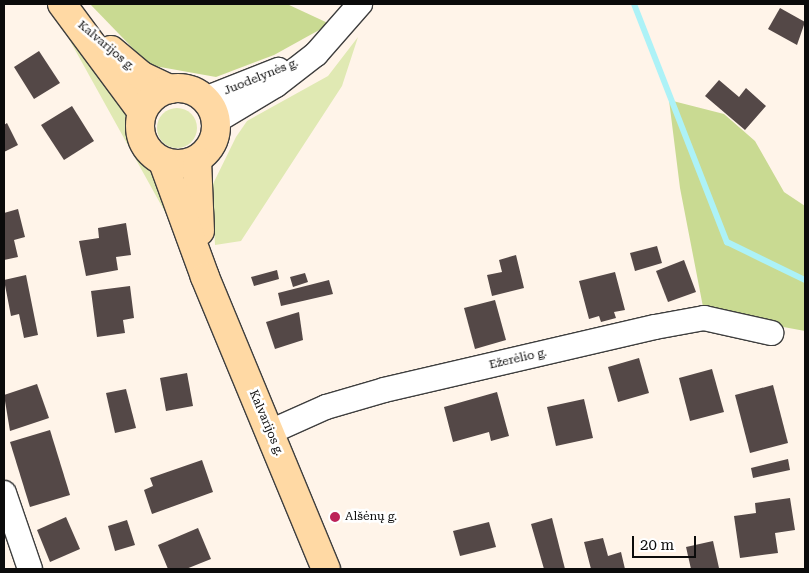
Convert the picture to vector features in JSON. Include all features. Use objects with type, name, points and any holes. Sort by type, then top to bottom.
[{"type":"main road","name":"Kalvarijos g.","points":[[66,10],[142,76],[170,89]]},
{"type":"main road","name":"Kalvarijos g.","points":[[66,10],[142,112]]},
{"type":"main road","points":[[183,88],[210,110],[212,143],[197,160],[180,164],[163,162],[153,156],[141,136],[142,112],[149,102],[170,89],[183,88]]},
{"type":"main road","name":"Kalvarijos g.","points":[[197,160],[195,188],[204,277]]},
{"type":"main road","name":"Kalvarijos g.","points":[[163,162],[204,277],[326,569]]},
{"type":"street","name":"Juodelynės g.","points":[[210,110],[276,85],[316,54],[360,4]]},
{"type":"street","name":"Ežerėlio g.","points":[[270,432],[326,408],[384,390],[655,327],[704,318],[770,333]]},
{"type":"street","points":[[4,493],[11,541],[30,569]]},
{"type":"green space","points":[[90,4],[287,4],[330,24],[274,55],[216,77],[149,65]]},
{"type":"green space","points":[[59,21],[130,117],[130,139],[136,154],[153,171],[175,230]]},
{"type":"green space","points":[[358,37],[342,86],[241,241],[215,245],[212,186],[236,137],[247,121],[328,76]]},
{"type":"green space","points":[[669,100],[724,114],[755,141],[784,192],[805,206],[805,331],[704,312],[680,188]]},
{"type":"green space","points":[[177,108],[191,114],[197,128],[191,142],[177,148],[163,142],[157,128],[163,114]]},
{"type":"building","points":[[780,8],[805,22],[797,45],[768,29]]},
{"type":"building","points":[[39,51],[60,83],[34,99],[14,67]]},
{"type":"building","points":[[719,80],[739,97],[746,88],[766,106],[745,130],[705,96]]},
{"type":"building","points":[[72,106],[94,141],[64,160],[41,125]]},
{"type":"building","points":[[7,123],[18,145],[4,152],[4,125]]},
{"type":"building","points":[[18,209],[25,237],[14,240],[18,257],[4,260],[4,213]]},
{"type":"building","points":[[126,223],[131,255],[116,257],[118,270],[86,276],[79,241],[99,238],[98,228]]},
{"type":"building","points":[[657,246],[662,263],[635,271],[630,253]]},
{"type":"building","points":[[516,255],[524,288],[492,296],[487,275],[502,272],[499,260]]},
{"type":"building","points":[[684,260],[696,292],[668,302],[656,271]]},
{"type":"building","points":[[277,270],[279,279],[254,286],[251,277]]},
{"type":"building","points":[[615,272],[625,310],[614,312],[616,318],[601,322],[599,316],[589,319],[579,281]]},
{"type":"building","points":[[305,273],[308,282],[293,287],[290,277]]},
{"type":"building","points":[[26,275],[38,335],[24,338],[19,314],[11,316],[4,280]]},
{"type":"building","points":[[329,280],[333,294],[281,306],[278,293]]},
{"type":"building","points":[[130,286],[134,318],[123,320],[125,333],[97,337],[91,291]]},
{"type":"building","points":[[495,300],[506,340],[475,349],[464,308]]},
{"type":"building","points":[[299,312],[303,340],[275,349],[266,322]]},
{"type":"building","points":[[639,358],[649,393],[618,402],[608,367]]},
{"type":"building","points":[[712,369],[724,412],[690,421],[679,378]]},
{"type":"building","points":[[187,373],[193,406],[166,411],[160,378]]},
{"type":"building","points":[[37,384],[49,418],[10,431],[4,395]]},
{"type":"building","points":[[773,385],[788,443],[750,453],[735,395]]},
{"type":"building","points":[[126,389],[136,428],[115,433],[106,393]]},
{"type":"building","points":[[497,392],[509,436],[491,441],[489,432],[453,442],[444,407]]},
{"type":"building","points":[[584,399],[593,438],[556,446],[547,407]]},
{"type":"building","points":[[50,430],[70,495],[30,507],[10,442]]},
{"type":"building","points":[[788,459],[790,470],[753,478],[751,468]]},
{"type":"building","points":[[202,460],[213,492],[152,514],[144,490],[153,486],[150,478]]},
{"type":"building","points":[[790,498],[795,530],[775,533],[778,553],[740,558],[734,516],[756,513],[755,503]]},
{"type":"building","points":[[66,517],[80,549],[50,562],[37,530]]},
{"type":"building","points":[[552,518],[565,569],[544,569],[531,524]]},
{"type":"building","points":[[127,520],[135,545],[115,551],[108,526]]},
{"type":"building","points":[[489,522],[496,547],[460,556],[453,531]]},
{"type":"building","points":[[198,528],[211,559],[186,569],[168,569],[158,545]]},
{"type":"building","points":[[603,538],[608,556],[621,552],[625,569],[591,569],[584,542]]},
{"type":"building","points":[[713,541],[719,568],[691,569],[686,547]]},
{"type":"waterway","points":[[634,4],[727,242],[805,280]]},
{"type":"place","name":"Alšėnų g.","points":[[335,517]]}]
